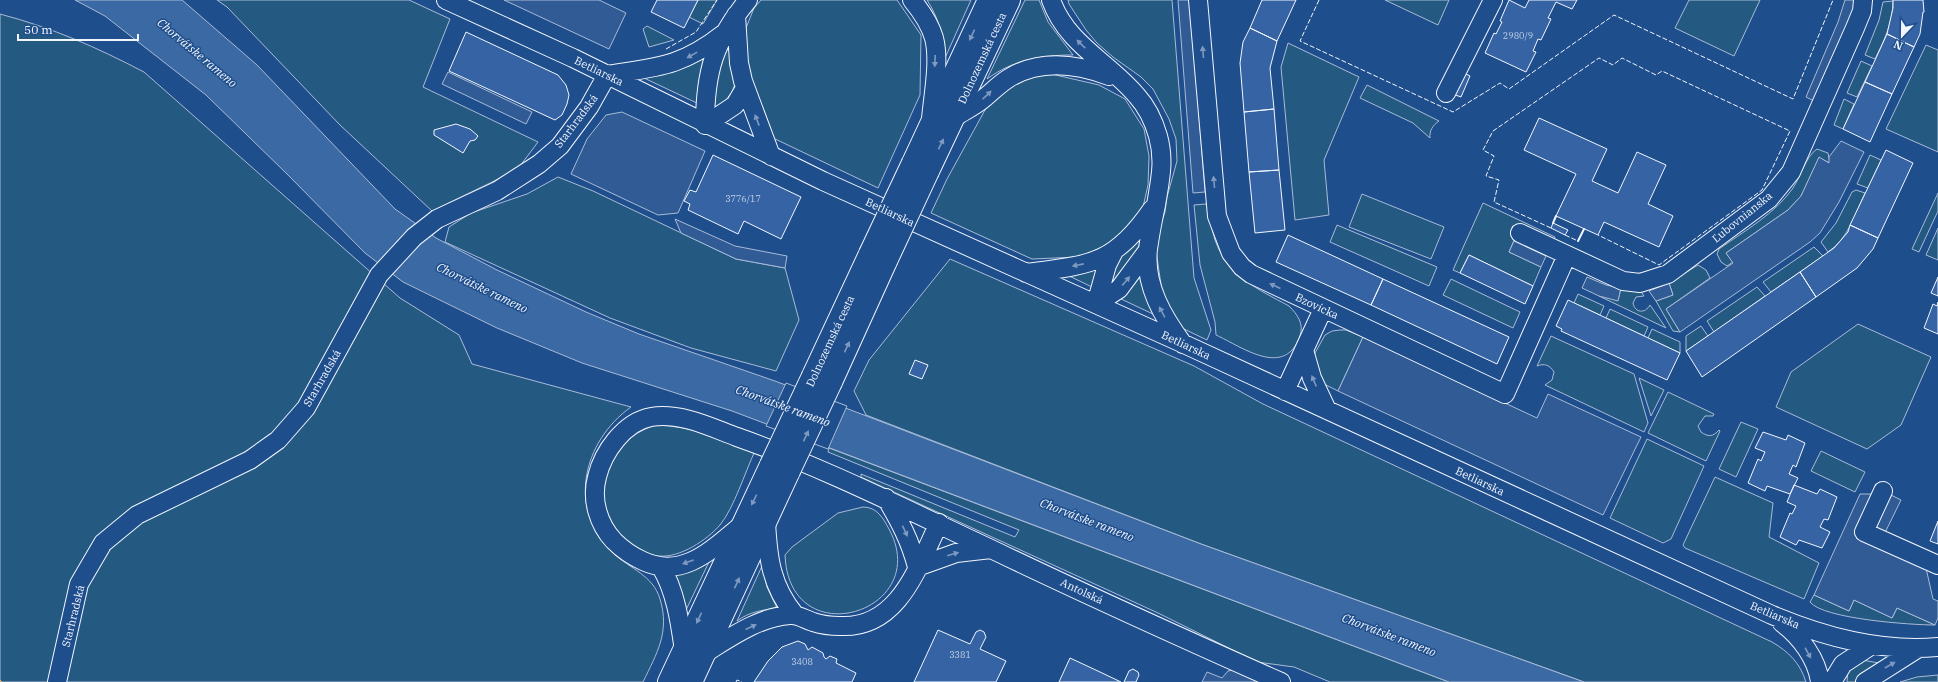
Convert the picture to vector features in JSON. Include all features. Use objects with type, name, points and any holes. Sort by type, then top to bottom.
[{"type":"main road","name":"Dolnozemská cesta","points":[[691,682],[694,652],[743,524],[780,468],[822,379],[920,167],[931,125],[989,0]]},
{"type":"main road","name":"Dolnozemská cesta","points":[[920,167],[955,117],[1009,0]]},
{"type":"main road","name":"Dolnozemská cesta","points":[[669,682],[694,652],[766,522],[780,468]]},
{"type":"street","points":[[705,124],[706,86],[715,54],[724,33],[748,0]]},
{"type":"street","points":[[912,0],[928,25],[934,39],[935,67],[931,125]]},
{"type":"street","points":[[1051,0],[1054,8],[1071,35],[1142,102],[1158,136],[1162,157],[1162,169],[1148,250],[1148,267],[1159,308],[1184,344]]},
{"type":"street","name":"Bzovícka","points":[[1198,0],[1217,216],[1227,245],[1238,262],[1251,274],[1504,394],[1567,255]]},
{"type":"street","points":[[1446,93],[1493,0]]},
{"type":"street","name":"Ľubovnianska","points":[[1520,233],[1623,281],[1640,283],[1668,274],[1768,199],[1791,172],[1809,135],[1855,28],[1862,11],[1863,0]]},
{"type":"street","name":"Betliarska","points":[[457,2],[771,156],[1026,274],[1184,344],[1772,615],[1831,637],[1872,645],[1917,649],[1938,647]]},
{"type":"street","points":[[736,16],[739,63],[745,88],[771,156]]},
{"type":"street","points":[[607,75],[672,64],[708,46],[724,33]]},
{"type":"street","points":[[955,117],[982,100],[996,86],[1011,77],[1033,69],[1062,65],[1076,65],[1120,80]]},
{"type":"street","name":"Starhradská","points":[[57,682],[79,584],[103,543],[137,515],[250,460],[278,440],[306,408],[379,275],[414,237],[437,219],[497,190],[539,164],[560,146],[589,107],[607,75]]},
{"type":"street","points":[[705,124],[731,108],[745,88]]},
{"type":"street","points":[[1026,274],[1088,263],[1101,259],[1114,252],[1137,231],[1156,203]]},
{"type":"street","points":[[1096,304],[1119,289],[1148,250]]},
{"type":"street","points":[[1096,304],[1104,271],[1114,252]]},
{"type":"street","points":[[1285,391],[1323,309]]},
{"type":"street","points":[[1304,350],[1312,378],[1327,410]]},
{"type":"street","name":"Antolská","points":[[661,567],[638,558],[614,541],[600,520],[595,499],[597,475],[605,455],[624,431],[646,418],[674,417],[695,422],[786,454],[886,498],[990,549],[1281,682]]},
{"type":"street","points":[[1883,491],[1864,532],[1938,565]]},
{"type":"street","points":[[886,498],[904,528],[912,548],[917,567]]},
{"type":"street","points":[[766,522],[773,578],[781,596],[795,615]]},
{"type":"street","points":[[743,524],[704,555],[689,563],[661,567],[667,577],[681,626],[694,652],[755,624],[776,617],[795,615],[813,622],[850,627],[870,621],[886,611],[910,586],[917,567],[938,523]]},
{"type":"street","points":[[917,567],[956,553],[990,549]]},
{"type":"street","points":[[1772,615],[1798,637],[1808,651],[1820,682]]},
{"type":"street","points":[[1831,637],[1843,664],[1843,682]]},
{"type":"street","points":[[1832,682],[1843,664],[1872,645]]},
{"type":"street","points":[[1865,682],[1917,649]]},
{"type":"shaded area","points":[[217,0],[409,0],[450,19],[423,87],[538,142],[517,170],[432,211],[340,125],[227,7]]},
{"type":"shaded area","points":[[504,0],[599,0],[626,13],[609,49]]},
{"type":"shaded area","points":[[698,0],[717,0],[703,24],[689,17]]},
{"type":"shaded area","points":[[761,0],[897,0],[921,35],[920,95],[878,188],[771,137],[754,94],[742,38],[754,8]]},
{"type":"shaded area","points":[[927,0],[971,0],[945,58],[940,28],[935,14]]},
{"type":"shaded area","points":[[1025,0],[1039,0],[1048,22],[1073,55],[1050,56],[1017,63],[987,79]]},
{"type":"shaded area","points":[[1068,0],[1172,0],[1194,278],[1211,330],[1207,340],[1184,329],[1173,317],[1162,291],[1155,243],[1165,212],[1167,197],[1177,161],[1176,139],[1169,119],[1153,89],[1141,77],[1113,57],[1097,43],[1086,30],[1069,4]]},
{"type":"shaded area","points":[[1178,0],[1190,0],[1205,192],[1193,193]]},
{"type":"shaded area","points":[[1385,0],[1449,0],[1438,25]]},
{"type":"shaded area","points":[[1689,0],[1760,0],[1734,56],[1675,28]]},
{"type":"shaded area","points":[[1845,0],[1858,0],[1816,102],[1806,97],[1838,22]]},
{"type":"shaded area","points":[[1893,1],[1890,24],[1875,59],[1865,55],[1879,20],[1883,2]]},
{"type":"shaded area","points":[[0,14],[38,25],[74,39],[109,54],[144,72],[400,298],[459,335],[472,364],[631,407],[614,422],[601,439],[592,457],[586,477],[586,497],[590,517],[599,536],[613,553],[647,578],[657,591],[660,599],[664,622],[663,632],[657,652],[643,682],[0,682]]},
{"type":"shaded area","points":[[647,26],[674,40],[649,47],[643,29]]},
{"type":"shaded area","points":[[730,33],[737,78],[732,92],[718,110],[713,111],[713,78]]},
{"type":"shaded area","points":[[1288,43],[1359,77],[1324,160],[1329,215],[1295,220],[1281,67]]},
{"type":"shaded area","points":[[1926,45],[1938,50],[1938,152],[1886,129]]},
{"type":"shaded area","points":[[711,51],[699,104],[644,78],[680,69]]},
{"type":"shaded area","points":[[1861,61],[1872,66],[1857,97],[1847,93]]},
{"type":"shaded area","points":[[448,72],[532,112],[526,124],[442,84]]},
{"type":"shaded area","points":[[1047,73],[1099,85],[1125,99],[1144,129],[1149,156],[1148,185],[1143,207],[1122,233],[1104,247],[1078,257],[1032,259],[931,213],[947,179],[985,110],[1012,83]]},
{"type":"shaded area","points":[[1367,85],[1439,121],[1432,128],[1430,138],[1413,123],[1360,98]]},
{"type":"shaded area","points":[[1844,99],[1854,104],[1843,129],[1834,125]]},
{"type":"shaded area","points":[[622,112],[705,151],[678,213],[658,215],[571,174],[587,139],[606,115]]},
{"type":"shaded area","points":[[1841,141],[1864,152],[1839,202],[1820,233],[1810,242],[1680,332],[1666,309],[1733,263],[1726,253],[1788,210],[1801,196],[1819,157],[1829,163],[1829,157]]},
{"type":"shaded area","points":[[1817,149],[1828,153],[1830,163],[1819,158],[1801,196],[1788,210],[1726,253],[1733,262],[1727,266],[1721,262],[1717,254],[1719,249],[1759,222],[1778,206],[1793,188],[1810,156]]},
{"type":"shaded area","points":[[1870,155],[1881,160],[1868,188],[1857,184]]},
{"type":"shaded area","points":[[558,177],[593,191],[736,259],[785,268],[799,320],[776,371],[691,348],[610,318],[445,242],[449,227],[471,213],[527,194]]},
{"type":"shaded area","points":[[1856,190],[1865,193],[1846,233],[1835,247],[1828,252],[1821,242],[1836,223],[1852,192]]},
{"type":"shaded area","points":[[1938,193],[1938,211],[1919,252],[1912,249]]},
{"type":"shaded area","points":[[1362,194],[1444,227],[1431,259],[1349,227]]},
{"type":"shaded area","points":[[1483,203],[1555,237],[1552,244],[1519,229],[1509,252],[1541,267],[1533,286],[1469,255],[1460,273],[1453,270]]},
{"type":"shaded area","points":[[1206,204],[1215,240],[1228,264],[1236,273],[1255,287],[1289,306],[1299,320],[1301,324],[1300,336],[1293,349],[1284,356],[1274,358],[1262,356],[1250,352],[1216,335],[1215,322],[1200,265],[1194,205]]},
{"type":"shaded area","points":[[675,219],[735,246],[787,256],[785,268],[736,259],[681,233]]},
{"type":"shaded area","points":[[1337,225],[1437,267],[1429,286],[1330,242]]},
{"type":"shaded area","points":[[1938,228],[1938,260],[1926,255]]},
{"type":"shaded area","points":[[1142,236],[1135,258],[1107,292],[1117,257]]},
{"type":"shaded area","points":[[1514,241],[1546,256],[1541,267],[1509,252]]},
{"type":"shaded area","points":[[1814,247],[1823,256],[1771,292],[1763,282]]},
{"type":"shaded area","points":[[950,259],[1194,366],[1263,404],[1772,642],[1789,654],[1801,669],[1806,682],[1584,682],[1201,544],[866,415],[854,391],[869,360]]},
{"type":"shaded area","points":[[1098,265],[1092,287],[1065,274]]},
{"type":"shaded area","points":[[1698,265],[1706,270],[1710,278],[1666,309],[1680,332],[1673,331],[1656,301],[1673,295],[1669,283]]},
{"type":"shaded area","points":[[1142,271],[1155,315],[1119,298]]},
{"type":"shaded area","points":[[1587,277],[1606,285],[1621,288],[1618,301],[1599,296],[1582,288]]},
{"type":"shaded area","points":[[1451,279],[1520,312],[1513,328],[1443,295]]},
{"type":"shaded area","points":[[1669,283],[1673,295],[1656,301],[1649,291]]},
{"type":"shaded area","points":[[1757,287],[1765,296],[1714,332],[1707,321]]},
{"type":"shaded area","points":[[1621,288],[1640,290],[1644,296],[1636,297],[1633,303],[1636,309],[1643,311],[1650,305],[1666,328],[1599,296],[1618,300]]},
{"type":"shaded area","points":[[1578,294],[1604,306],[1600,315],[1574,303]]},
{"type":"shaded area","points":[[1610,309],[1648,327],[1644,336],[1606,318]]},
{"type":"shaded area","points":[[1858,324],[1931,357],[1901,425],[1867,449],[1776,407],[1791,372]]},
{"type":"shaded area","points":[[1701,326],[1708,336],[1686,351],[1686,336]]},
{"type":"shaded area","points":[[1652,329],[1680,342],[1680,353],[1648,338]]},
{"type":"shaded area","points":[[1346,330],[1363,337],[1338,391],[1324,384],[1313,363],[1315,353],[1325,335],[1332,331]]},
{"type":"shaded area","points":[[1551,336],[1634,374],[1648,423],[1644,432],[1545,385],[1552,380],[1554,372],[1547,365],[1537,366]]},
{"type":"shaded area","points":[[1363,337],[1537,418],[1548,394],[1641,437],[1603,515],[1338,391]]},
{"type":"shaded area","points":[[1639,378],[1664,390],[1651,416]]},
{"type":"shaded area","points":[[1668,392],[1714,414],[1713,416],[1705,416],[1698,426],[1701,432],[1706,435],[1713,435],[1719,430],[1720,431],[1706,461],[1648,433]]},
{"type":"shaded area","points":[[1741,422],[1758,429],[1736,477],[1719,469]]},
{"type":"shaded area","points":[[656,425],[694,431],[755,451],[735,500],[725,518],[715,531],[692,547],[667,556],[655,556],[639,550],[619,534],[607,514],[603,492],[609,469],[619,451],[627,441],[637,433]]},
{"type":"shaded area","points":[[1647,439],[1704,466],[1671,539],[1663,543],[1610,518]]},
{"type":"shaded area","points":[[829,448],[1449,682],[1330,682],[1294,667],[1257,662],[1158,613],[861,477],[861,474],[1015,537],[1019,530],[828,452]]},
{"type":"shaded area","points":[[1821,451],[1865,472],[1855,492],[1811,471]]},
{"type":"shaded area","points":[[1715,477],[1773,503],[1769,537],[1819,563],[1804,599],[1685,548],[1683,545]]},
{"type":"shaded area","points":[[1883,491],[1901,500],[1878,547],[1926,568],[1933,599],[1938,601],[1938,618],[1935,625],[1897,608],[1892,618],[1854,600],[1849,611],[1814,595],[1860,494],[1872,494]]},
{"type":"shaded area","points":[[868,507],[876,511],[882,517],[889,529],[898,558],[892,582],[877,601],[855,611],[832,613],[809,606],[792,587],[785,555],[792,547],[838,513]]},
{"type":"shaded area","points":[[709,562],[685,612],[671,572]]},
{"type":"shaded area","points":[[762,566],[767,587],[777,608],[751,613],[737,621]]},
{"type":"shaded area","points":[[1814,595],[1849,611],[1854,600],[1892,618],[1897,608],[1935,625],[1869,620],[1832,613],[1818,608],[1810,602]]},
{"type":"shaded area","points":[[1862,660],[1879,663],[1857,682],[1847,682],[1848,668]]},
{"type":"shaded area","points":[[1233,670],[1263,682],[1202,682],[1207,672],[1222,678],[1228,671]]},
{"type":"shaded area","points":[[1938,675],[1938,682],[1900,682],[1917,677]]},
{"type":"water","name":"Chorvátske rameno","points":[[75,0],[182,0],[257,65],[395,209],[436,238],[497,270],[586,312],[639,334],[775,381],[1201,544],[1584,682],[1449,682],[732,411],[582,363],[497,328],[403,282],[365,253],[206,95],[105,16]]},
{"type":"pier","points":[[786,383],[847,406],[828,449],[766,426]]},
{"type":"building","points":[[657,0],[698,0],[684,28],[651,12]]},
{"type":"building","points":[[1262,0],[1296,0],[1277,41],[1250,28]]},
{"type":"building","points":[[1509,0],[1525,8],[1529,0],[1577,0],[1572,9],[1556,2],[1548,18],[1551,19],[1541,40],[1538,39],[1533,51],[1536,52],[1526,72],[1485,53],[1494,33],[1496,34],[1502,22],[1500,21]]},
{"type":"building","points":[[1893,0],[1923,0],[1924,12],[1920,34],[1914,47],[1887,34],[1893,8]]},
{"type":"building","points":[[1250,28],[1277,41],[1270,68],[1274,109],[1244,112],[1240,63],[1243,42]]},
{"type":"building","points":[[466,32],[558,75],[566,85],[569,95],[562,115],[555,120],[449,71]]},
{"type":"building","points":[[1887,34],[1914,47],[1892,94],[1865,82]]},
{"type":"building","points":[[1460,71],[1470,76],[1461,97],[1450,93]]},
{"type":"building","points":[[1865,82],[1892,94],[1870,142],[1843,129]]},
{"type":"building","points":[[1274,109],[1279,170],[1249,172],[1244,112]]},
{"type":"building","points":[[1539,118],[1607,149],[1592,181],[1618,193],[1637,152],[1666,165],[1648,204],[1673,216],[1659,247],[1604,222],[1598,235],[1556,216],[1576,174],[1524,150]]},
{"type":"building","points":[[456,124],[470,129],[478,136],[475,140],[470,141],[463,153],[434,135],[434,130]]},
{"type":"building","points":[[1886,150],[1913,163],[1878,238],[1850,225]]},
{"type":"building","points":[[713,155],[801,197],[781,239],[744,221],[738,234],[688,210],[690,204],[684,201],[690,190],[696,192]]},
{"type":"building","points":[[1279,170],[1285,230],[1255,233],[1249,172]]},
{"type":"building","points":[[1553,223],[1568,230],[1565,235],[1551,228]]},
{"type":"building","points":[[1850,225],[1878,238],[1873,249],[1857,268],[1816,297],[1800,272],[1834,248],[1848,232]]},
{"type":"building","points":[[1288,235],[1383,279],[1371,305],[1276,262]]},
{"type":"building","points":[[1469,255],[1533,286],[1525,304],[1460,273]]},
{"type":"building","points":[[1800,272],[1816,297],[1702,377],[1686,351]]},
{"type":"building","points":[[1938,277],[1938,296],[1931,293]]},
{"type":"building","points":[[1383,279],[1509,337],[1497,364],[1371,305]]},
{"type":"building","points":[[1568,300],[1680,353],[1667,380],[1561,331],[1562,329],[1556,326]]},
{"type":"building","points":[[1938,302],[1938,334],[1924,328],[1933,304],[1937,306]]},
{"type":"building","points":[[915,360],[928,365],[922,379],[909,374]]},
{"type":"building","points":[[1763,432],[1786,440],[1788,435],[1805,443],[1796,467],[1793,465],[1789,474],[1798,478],[1790,494],[1767,486],[1765,491],[1748,483],[1758,459],[1761,461],[1765,452],[1755,448]]},
{"type":"building","points":[[1794,485],[1817,494],[1820,489],[1837,497],[1828,520],[1824,519],[1820,527],[1830,532],[1822,548],[1799,540],[1796,545],[1780,537],[1790,513],[1792,514],[1796,506],[1787,502]]},
{"type":"building","points":[[1938,521],[1938,544],[1930,541]]},
{"type":"building","points":[[938,630],[970,644],[976,632],[980,630],[984,632],[986,637],[980,649],[1006,661],[996,682],[914,682]]},
{"type":"building","points":[[798,641],[805,644],[808,650],[812,647],[823,653],[826,659],[830,656],[837,659],[836,663],[856,673],[852,682],[754,682],[768,661],[782,647]]},
{"type":"building","points":[[1070,658],[1100,672],[1121,682],[1059,682]]},
{"type":"building","points":[[1133,669],[1138,672],[1139,675],[1136,682],[1124,682],[1129,671]]},
{"type":"fence","points":[[666,49],[696,32],[717,0]]},
{"type":"fence","points":[[1319,0],[1300,41],[1453,112],[1500,83],[1509,89],[1614,15],[1793,99],[1833,0]]},
{"type":"fence","points":[[1551,228],[1494,202],[1499,180],[1486,176],[1494,156],[1483,150],[1493,131],[1599,58],[1613,65],[1622,58],[1656,75],[1662,71],[1790,131],[1762,190],[1659,265],[1598,235]]},
{"type":"fence","points":[[1565,235],[1578,241]]},
{"type":"fence","points":[[736,682],[737,680],[742,682]]},
{"type":"wall","points":[[1553,223],[1556,216]]},
{"type":"wall","points":[[1578,241],[1584,229]]}]
